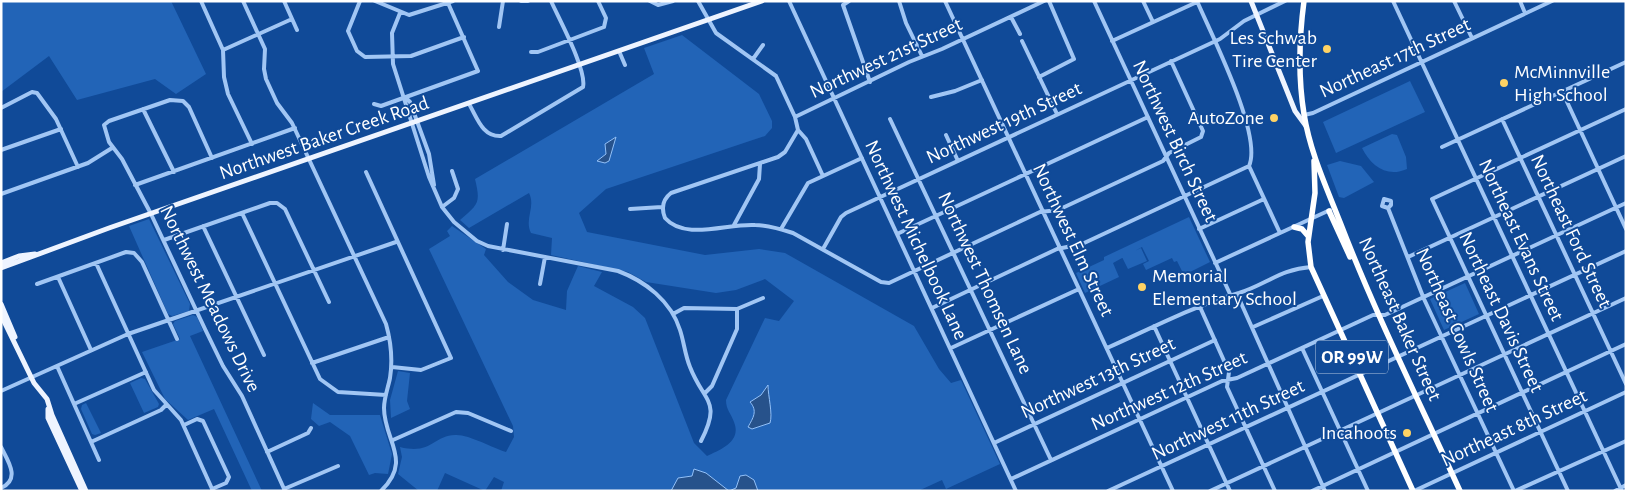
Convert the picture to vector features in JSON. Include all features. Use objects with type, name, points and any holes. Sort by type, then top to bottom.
[{"type":"highway","name":"OR 99W","points":[[1304,1],[1300,54],[1304,115],[1314,158],[1315,193],[1308,236],[1311,267],[1414,491]]},
{"type":"highway","name":"Northeast Baker Street","points":[[1314,158],[1332,210],[1378,315],[1460,491]]},
{"type":"highway","points":[[1294,227],[1302,229],[1308,236]]},
{"type":"main road","name":"Northwest Baker Creek Road","points":[[1,268],[38,253],[579,66],[748,4],[762,1]]},
{"type":"main road","points":[[1251,1],[1295,110],[1306,126]]},
{"type":"main road","name":"Northwest Baker Creek Road","points":[[1,263],[19,256],[38,253]]},
{"type":"main road","points":[[1,304],[32,378],[47,399],[52,415],[86,491]]},
{"type":"main road","points":[[1,315],[17,345]]},
{"type":"main road","points":[[47,399],[48,418],[82,491]]},
{"type":"street","points":[[201,1],[224,50],[224,77],[228,94],[252,144]]},
{"type":"street","points":[[243,1],[266,53],[264,75],[277,103],[295,128],[386,324],[392,367],[384,411],[396,451],[396,467],[390,481],[381,491]]},
{"type":"street","points":[[284,1],[297,30]]},
{"type":"street","points":[[360,1],[348,31],[357,51],[365,57],[415,55],[464,37]]},
{"type":"street","points":[[375,1],[400,13],[417,14],[453,1]]},
{"type":"street","points":[[499,27],[503,1]]},
{"type":"street","points":[[521,1],[528,1]]},
{"type":"street","points":[[469,104],[487,134],[497,136],[504,135],[578,91],[584,82],[569,40],[551,1]]},
{"type":"street","points":[[531,52],[538,52],[604,27],[606,18],[598,1]]},
{"type":"street","points":[[650,1],[658,5],[673,1]]},
{"type":"street","points":[[698,1],[716,33],[776,76],[795,117],[798,130],[806,139],[823,176]]},
{"type":"street","name":"Northwest Michelbook Lane","points":[[789,1],[1016,491]]},
{"type":"street","points":[[849,1],[843,5],[870,82]]},
{"type":"street","points":[[899,1],[906,23],[922,56]]},
{"type":"street","name":"Northwest Elm Street","points":[[945,1],[1173,491]]},
{"type":"street","name":"Northwest 21st Street","points":[[795,117],[922,56],[1044,1]]},
{"type":"street","points":[[1040,77],[1074,59],[1049,1]]},
{"type":"street","name":"Northwest Birch Street","points":[[1094,1],[1230,294]]},
{"type":"street","points":[[1143,1],[1153,22]]},
{"type":"street","name":"Northwest 19th Street","points":[[823,249],[841,217],[920,178],[1214,42],[1256,15],[1285,1]]},
{"type":"street","name":"Northeast Evans Street","points":[[1393,1],[1621,489]]},
{"type":"street","points":[[1454,1],[1472,38]]},
{"type":"street","points":[[1520,1],[1525,13]]},
{"type":"street","name":"Northeast 17th Street","points":[[1304,115],[1313,113],[1552,1]]},
{"type":"street","points":[[1112,41],[1197,2],[1243,112],[1248,133],[1251,161],[1249,166],[1280,233]]},
{"type":"street","points":[[374,104],[381,106],[478,71],[448,3]]},
{"type":"street","points":[[400,13],[393,28],[392,56],[405,98],[410,102],[414,123],[434,188],[442,207],[454,222],[477,241],[503,250],[624,273],[648,286],[673,314],[680,329],[691,371],[705,393],[712,410],[711,419],[701,441]]},
{"type":"street","points":[[1011,17],[1020,34]]},
{"type":"street","points":[[224,50],[292,19]]},
{"type":"street","points":[[1022,41],[1057,114]]},
{"type":"street","points":[[753,59],[763,45]]},
{"type":"street","points":[[619,51],[625,66]]},
{"type":"street","points":[[798,130],[785,152],[778,158],[675,191],[666,197],[662,207],[665,218],[680,227],[704,228],[757,225],[781,230],[823,249],[884,283],[892,282],[1043,212],[1058,210],[1163,161],[1169,153],[1204,135],[1171,61]]},
{"type":"street","points":[[1442,147],[1626,62]]},
{"type":"street","points":[[931,98],[982,80]]},
{"type":"street","points":[[1562,91],[1626,229]]},
{"type":"street","points":[[1,108],[34,92],[53,114],[78,167]]},
{"type":"street","points":[[174,172],[144,109],[170,100],[180,100],[189,107],[212,158]]},
{"type":"street","name":"Northwest Meadows Drive","points":[[144,109],[109,121],[104,125],[112,148],[122,159],[151,214],[223,366],[242,396],[285,490]]},
{"type":"street","points":[[1476,178],[1626,109]]},
{"type":"street","points":[[897,234],[1148,117]]},
{"type":"street","name":"Northwest Thomsen Lane","points":[[890,118],[920,178],[1051,460]]},
{"type":"street","name":"Northeast Ford Street","points":[[1502,119],[1626,384]]},
{"type":"street","points":[[414,123],[432,164],[434,188]]},
{"type":"street","points":[[135,185],[295,128]]},
{"type":"street","points":[[1,150],[61,129]]},
{"type":"street","points":[[946,135],[958,161]]},
{"type":"street","points":[[1,194],[78,167],[98,158],[112,148]]},
{"type":"street","points":[[1408,257],[1626,156]]},
{"type":"street","points":[[781,230],[805,187],[823,176],[862,158]]},
{"type":"street","points":[[734,225],[759,179],[760,164]]},
{"type":"street","points":[[932,308],[1060,248],[1082,244],[1249,166]]},
{"type":"street","points":[[442,207],[454,198],[458,189],[452,170]]},
{"type":"street","points":[[366,172],[395,234],[396,242],[451,358],[420,370],[392,367]]},
{"type":"street","name":"Northeast Davis Street","points":[[1476,178],[1432,199],[1568,491]]},
{"type":"street","points":[[1199,229],[1264,199]]},
{"type":"street","points":[[164,240],[270,203],[282,206],[329,302]]},
{"type":"street","name":"Northwest 12th Street","points":[[1011,479],[1187,397],[1228,379],[1237,378],[1373,315],[1384,315],[1626,203]]},
{"type":"street","points":[[630,209],[662,207]]},
{"type":"street","name":"Northeast Cowls Street","points":[[1388,208],[1442,337],[1514,491]]},
{"type":"street","points":[[1215,263],[1332,210]]},
{"type":"street","points":[[242,213],[320,379],[331,389],[344,392],[386,395]]},
{"type":"street","points":[[503,250],[507,224]]},
{"type":"street","points":[[203,226],[264,355]]},
{"type":"street","points":[[1,391],[128,334],[396,242]]},
{"type":"street","name":"Northwest 11th Street","points":[[1108,491],[1626,251]]},
{"type":"street","points":[[37,284],[126,252],[137,255],[178,339]]},
{"type":"street","points":[[540,284],[545,257]]},
{"type":"street","points":[[96,263],[157,394],[177,414],[184,426],[212,490],[226,483],[228,477],[203,421],[197,419],[184,426]]},
{"type":"street","points":[[1107,348],[1194,308],[1230,294],[1237,294],[1288,270],[1311,267]]},
{"type":"street","points":[[58,276],[91,350]]},
{"type":"street","points":[[951,348],[1079,289]]},
{"type":"street","points":[[1237,294],[1325,491]]},
{"type":"street","points":[[1253,328],[1323,296]]},
{"type":"street","points":[[673,314],[687,308],[737,309],[763,298]]},
{"type":"street","points":[[1210,491],[1626,298]]},
{"type":"street","points":[[1200,307],[1229,372],[1227,387],[1275,491]]},
{"type":"street","points":[[705,393],[712,386],[737,329],[737,309]]},
{"type":"street","points":[[1154,326],[1230,491]]},
{"type":"street","points":[[312,363],[389,337]]},
{"type":"street","name":"Northwest 13th Street","points":[[994,443],[1215,340]]},
{"type":"street","points":[[1312,491],[1626,344]]},
{"type":"street","points":[[1302,348],[1368,491]]},
{"type":"street","points":[[56,366],[99,460]]},
{"type":"street","points":[[74,404],[146,372]]},
{"type":"street","name":"Northeast 8th Street","points":[[1414,491],[1626,392]]},
{"type":"street","points":[[91,442],[160,410],[166,405]]},
{"type":"street","points":[[393,440],[456,412],[468,413],[511,431]]},
{"type":"street","points":[[267,452],[308,433],[311,428]]},
{"type":"street","points":[[1514,491],[1626,441]]},
{"type":"street","points":[[1,447],[12,471],[12,478],[7,485],[1,488]]},
{"type":"street","points":[[285,490],[338,466]]},
{"type":"street","points":[[1615,491],[1626,486]]},
{"type":"shaded area","points":[[1,1],[171,1],[206,74],[176,94],[155,79],[77,100],[49,56],[1,92]]},
{"type":"shaded area","points":[[682,35],[759,94],[772,121],[772,128],[765,136],[606,189],[579,213],[587,232],[705,255],[759,249],[785,253],[914,326],[939,369],[951,383],[961,380],[1000,464],[946,489],[942,480],[918,491],[501,491],[504,482],[494,477],[485,491],[445,473],[437,491],[419,491],[398,474],[402,457],[400,447],[419,449],[441,438],[460,435],[506,452],[514,437],[513,426],[429,249],[450,236],[447,231],[452,226],[486,249],[484,255],[508,282],[533,300],[566,310],[567,291],[578,266],[602,272],[594,286],[633,307],[645,318],[694,443],[707,456],[723,448],[732,440],[736,429],[726,400],[765,318],[779,321],[794,301],[765,279],[736,290],[716,293],[646,282],[628,272],[551,255],[552,238],[531,233],[529,228],[531,198],[529,193],[469,228],[460,220],[474,207],[478,199],[475,179],[654,74],[644,48]]},
{"type":"shaded area","points":[[1410,81],[1425,112],[1336,153],[1323,122]]},
{"type":"shaded area","points":[[1392,134],[1397,135],[1406,157],[1407,169],[1393,172],[1380,169],[1370,160],[1362,148]]},
{"type":"shaded area","points":[[616,137],[609,161],[605,163],[597,161],[606,154],[605,144]]},
{"type":"shaded area","points":[[1340,161],[1361,166],[1374,182],[1344,198],[1339,197],[1327,165]]},
{"type":"shaded area","points":[[1189,217],[1210,262],[1184,275],[1177,261],[1174,262],[1172,258],[1146,270],[1143,264],[1149,261],[1142,247],[1113,263],[1119,277],[1085,293],[1076,273],[1104,260],[1104,257]]},
{"type":"shaded area","points":[[149,219],[190,304],[189,311],[172,316],[168,314],[129,226]]},
{"type":"shaded area","points":[[1141,248],[1147,261],[1128,269],[1122,257]]},
{"type":"shaded area","points":[[1465,283],[1479,314],[1444,330],[1430,299]]},
{"type":"shaded area","points":[[193,315],[197,317],[203,331],[190,336],[262,491],[252,491],[214,409],[188,420],[165,399],[142,352],[180,339],[173,324],[175,321]]},
{"type":"shaded area","points":[[398,371],[410,373],[407,401],[410,409],[391,418],[390,400]]},
{"type":"shaded area","points":[[141,378],[145,379],[159,404],[158,407],[144,413],[130,383]]},
{"type":"shaded area","points":[[768,385],[770,423],[752,429],[748,427],[753,418],[754,411],[750,402],[761,395]]},
{"type":"shaded area","points":[[86,403],[101,433],[92,434],[81,409],[82,405]]},
{"type":"shaded area","points":[[313,403],[330,415],[380,415],[392,454],[388,474],[375,473],[369,475],[350,436],[330,422],[319,426],[311,419]]},
{"type":"shaded area","points":[[694,469],[706,473],[729,491],[671,491],[678,478],[692,476]]},
{"type":"shaded area","points":[[746,475],[754,480],[758,491],[729,491],[736,488],[740,476]]},
{"type":"place","name":"Les Schwab Tire Center","points":[[1327,49]]},
{"type":"place","name":"McMinnville High School","points":[[1504,83]]},
{"type":"place","name":"AutoZone","points":[[1274,118]]},
{"type":"place","name":"Memorial Elementary School","points":[[1142,287]]},
{"type":"place","name":"Incahoots","points":[[1407,433]]}]
